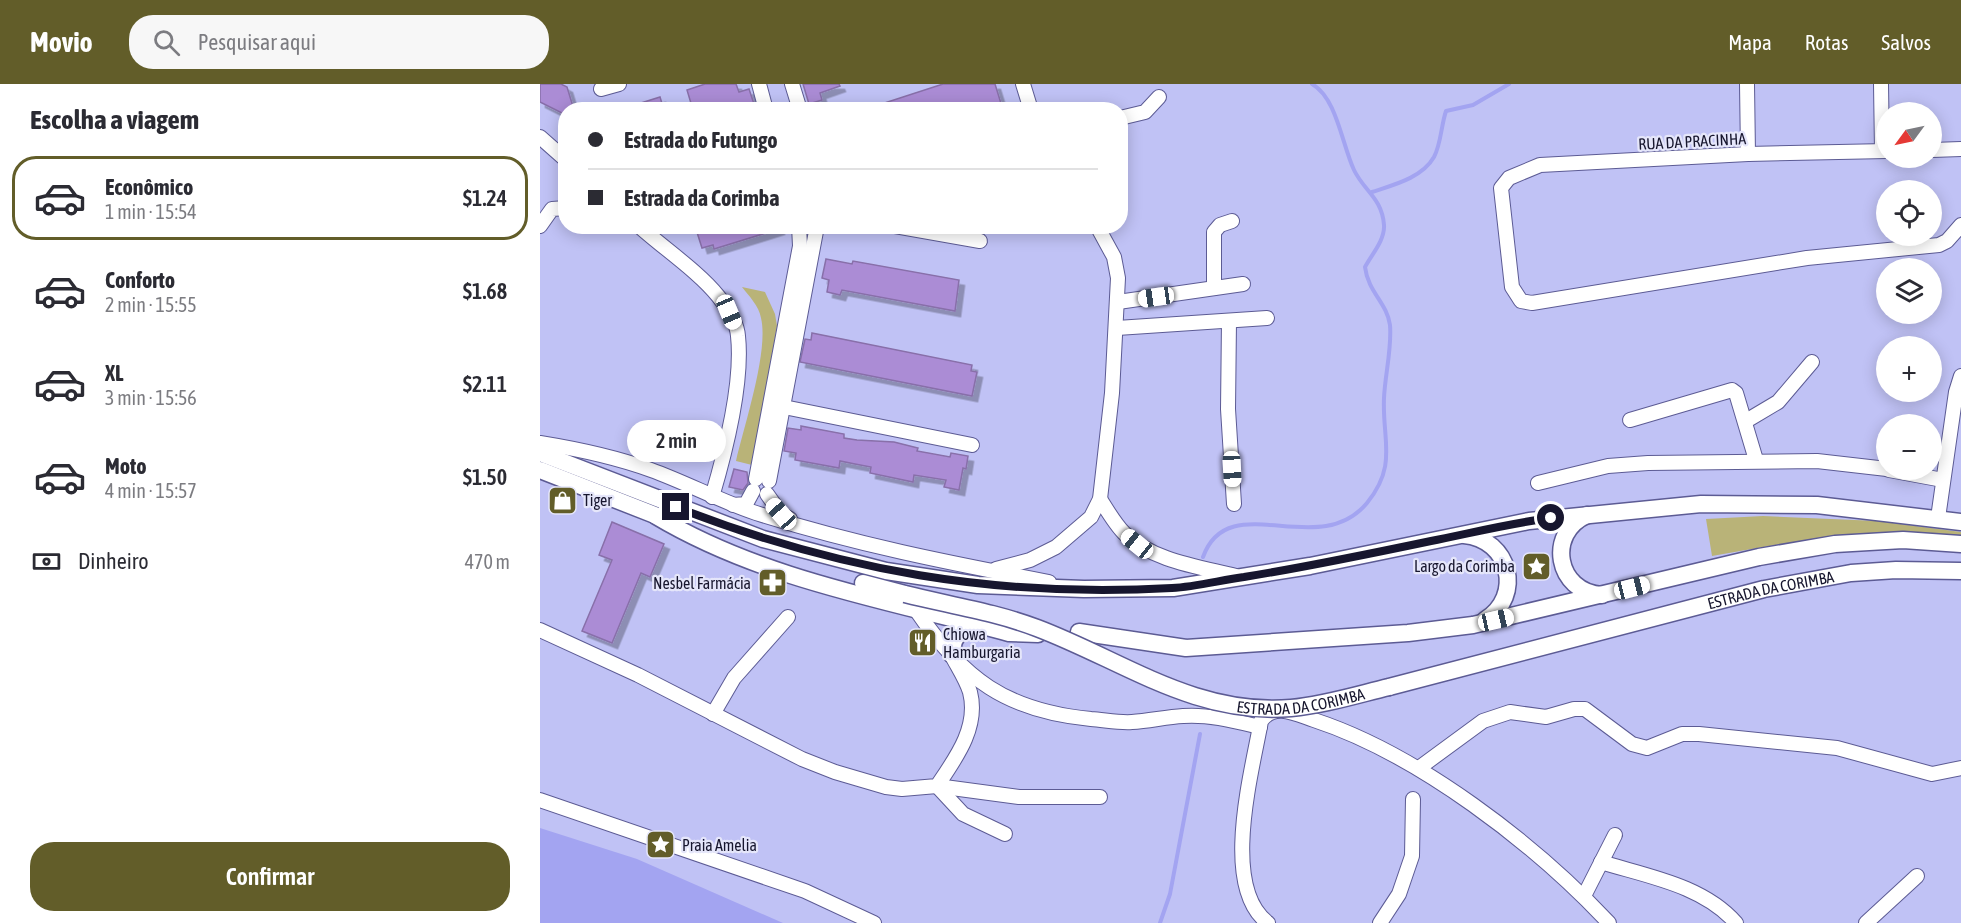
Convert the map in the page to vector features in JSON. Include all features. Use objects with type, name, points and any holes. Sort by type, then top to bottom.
[{"type":"main road","points":[[540,453],[763,539],[829,558],[938,580],[978,585],[1084,589],[1173,588],[1310,567],[1529,521],[1701,504],[1779,504],[1857,508],[1961,522]]},
{"type":"main road","name":"ESTRADA DA CORIMBA","points":[[540,470],[656,516],[788,563],[1029,626],[1161,686],[1222,705],[1290,708],[1323,703],[1775,586],[1851,573],[1896,570],[1961,571]]},
{"type":"main road","points":[[1594,513],[1576,521],[1566,531],[1561,544],[1561,562],[1568,577],[1577,587],[1590,593],[1610,594]]},
{"type":"main road","name":"ESTRADA DA CORIMBA","points":[[656,516],[695,538],[782,572],[916,610],[1010,633],[1038,634]]},
{"type":"main road","points":[[1456,536],[1477,538],[1490,544],[1504,561],[1508,576],[1508,590],[1502,604],[1493,615],[1473,625]]},
{"type":"main road","name":"ESTRADA DA CORIMBA","points":[[1079,632],[1186,648],[1408,633],[1473,625],[1759,557],[1835,544],[1903,540],[1961,544]]},
{"type":"main road","points":[[951,654],[954,641],[960,631],[971,626],[983,626]]},
{"type":"street","points":[[601,89],[619,84]]},
{"type":"street","points":[[759,84],[764,102]]},
{"type":"street","points":[[792,84],[798,102]]},
{"type":"street","points":[[1023,84],[1029,102]]},
{"type":"street","points":[[1748,84],[1748,154]]},
{"type":"street","points":[[1881,84],[1882,102]]},
{"type":"street","points":[[1128,116],[1145,112],[1159,97]]},
{"type":"street","points":[[540,137],[558,153]]},
{"type":"street","points":[[1942,150],[1961,149]]},
{"type":"street","name":"RUA DA PRACINHA","points":[[1876,151],[1748,154],[1540,165],[1516,174],[1504,183],[1501,193],[1512,287],[1521,301],[1526,303],[1807,258],[1939,244],[1947,242],[1961,225]]},
{"type":"street","points":[[540,226],[552,209],[558,209]]},
{"type":"street","points":[[1214,288],[1214,232],[1220,225],[1232,221]]},
{"type":"street","points":[[648,234],[717,294],[729,312],[738,333],[739,364],[734,398],[712,498]]},
{"type":"street","points":[[730,504],[746,504],[761,486],[776,405],[800,246],[799,234]]},
{"type":"street","points":[[776,405],[815,234]]},
{"type":"street","points":[[956,234],[980,241]]},
{"type":"street","points":[[938,580],[991,571],[1030,560],[1056,548],[1091,517],[1100,499],[1118,302],[1118,278],[1114,257],[1101,234]]},
{"type":"street","points":[[1118,302],[1243,285]]},
{"type":"street","points":[[1117,328],[1267,318]]},
{"type":"street","points":[[1229,321],[1228,410],[1234,504]]},
{"type":"street","points":[[1746,422],[1778,402],[1812,362]]},
{"type":"street","points":[[1938,518],[1956,392],[1961,376]]},
{"type":"street","points":[[1630,420],[1726,390],[1736,393],[1756,460]]},
{"type":"street","points":[[776,405],[972,445]]},
{"type":"street","points":[[540,443],[588,452],[651,470],[712,498],[813,531],[953,565],[1084,589]]},
{"type":"street","points":[[1538,483],[1608,466],[1756,460],[1817,461],[1876,468]]},
{"type":"street","points":[[761,486],[781,514],[813,531]]},
{"type":"street","points":[[1100,499],[1123,533],[1137,544],[1185,563],[1242,577]]},
{"type":"street","points":[[916,610],[932,635],[994,692],[1032,709],[1078,718],[1131,722],[1185,715],[1222,718],[1260,727]]},
{"type":"street","points":[[713,714],[734,678],[788,617]]},
{"type":"street","points":[[540,630],[802,759],[835,772],[886,787],[902,789],[937,786],[1019,797],[1100,797]]},
{"type":"street","points":[[937,786],[958,756],[972,712],[969,691],[951,654]]},
{"type":"street","points":[[1268,923],[1254,910],[1245,884],[1241,860],[1260,727],[1264,716],[1282,709],[1351,732],[1419,768],[1495,823],[1584,896],[1609,923]]},
{"type":"street","points":[[1419,768],[1494,715],[1510,712],[1546,717],[1574,709],[1585,709],[1632,744],[1647,748],[1683,734],[1699,735],[1837,748],[1932,774],[1961,768]]},
{"type":"street","points":[[937,786],[963,814],[1005,834]]},
{"type":"street","points":[[1380,923],[1399,894],[1412,856],[1413,799]]},
{"type":"street","points":[[540,800],[805,891],[874,923]]},
{"type":"street","points":[[1584,896],[1615,835]]},
{"type":"street","points":[[1601,862],[1692,891],[1725,911],[1736,923]]},
{"type":"street","points":[[1866,923],[1917,876]]},
{"type":"shaded area","points":[[742,287],[765,292],[775,314],[777,326],[752,465],[736,461],[759,369],[763,332],[758,309]]},
{"type":"shaded area","points":[[1763,516],[1878,521],[1961,532],[1961,536],[1867,534],[1774,545],[1712,556],[1706,519]]},
{"type":"water","points":[[540,828],[637,859],[783,923],[540,923]]},
{"type":"building","points":[[540,84],[561,84],[567,87],[572,102],[558,102],[558,111],[540,102]]},
{"type":"building","points":[[705,84],[736,84],[739,92],[749,89],[753,102],[691,102],[687,90]]},
{"type":"building","points":[[803,84],[839,84],[840,86],[820,93],[822,100],[808,102]]},
{"type":"building","points":[[943,84],[995,84],[1001,102],[887,102]]},
{"type":"building","points":[[660,97],[662,102],[644,102]]},
{"type":"building","points":[[698,234],[763,234],[714,249],[713,245],[702,248]]},
{"type":"building","points":[[826,259],[852,264],[853,261],[959,280],[955,311],[842,290],[840,295],[827,292],[829,280],[822,278]]},
{"type":"building","points":[[812,333],[972,365],[971,371],[977,372],[972,396],[800,362],[805,339],[811,340]]},
{"type":"building","points":[[801,426],[844,434],[844,438],[894,442],[918,448],[917,451],[950,457],[951,453],[968,456],[966,469],[963,468],[959,490],[944,487],[946,480],[914,475],[913,482],[870,473],[871,467],[840,461],[839,468],[795,460],[796,453],[784,451],[788,428],[801,430]]},
{"type":"building","points":[[734,469],[747,472],[748,483],[743,490],[729,487]]},
{"type":"building","points":[[612,522],[664,544],[650,577],[641,573],[612,643],[582,631],[612,560],[599,555]]},
{"type":"waterway","points":[[1203,557],[1216,537],[1233,527],[1253,524],[1324,526],[1347,519],[1367,503],[1377,489],[1385,464],[1384,398],[1390,325],[1385,310],[1370,284],[1365,267],[1378,247],[1384,231],[1383,216],[1376,201],[1354,170],[1333,111],[1327,100],[1312,84]]},
{"type":"waterway","points":[[1372,192],[1406,180],[1429,164],[1438,146],[1446,111],[1473,105],[1509,84]]},
{"type":"waterway","points":[[1160,923],[1170,894],[1200,734]]},
{"type":"place","name":"Tiger","points":[[562,500]]},
{"type":"place","name":"Largo da Corimba","points":[[1536,566]]},
{"type":"place","name":"Nesbel Farmácia","points":[[772,583]]},
{"type":"place","name":"Chiowa Hamburgaria","points":[[922,643]]},
{"type":"place","name":"Praia Amelia","points":[[661,845]]},
{"type":"route","points":[[676,507],[763,539],[886,571],[978,585],[1084,589],[1173,588],[1310,567],[1551,518]]}]
